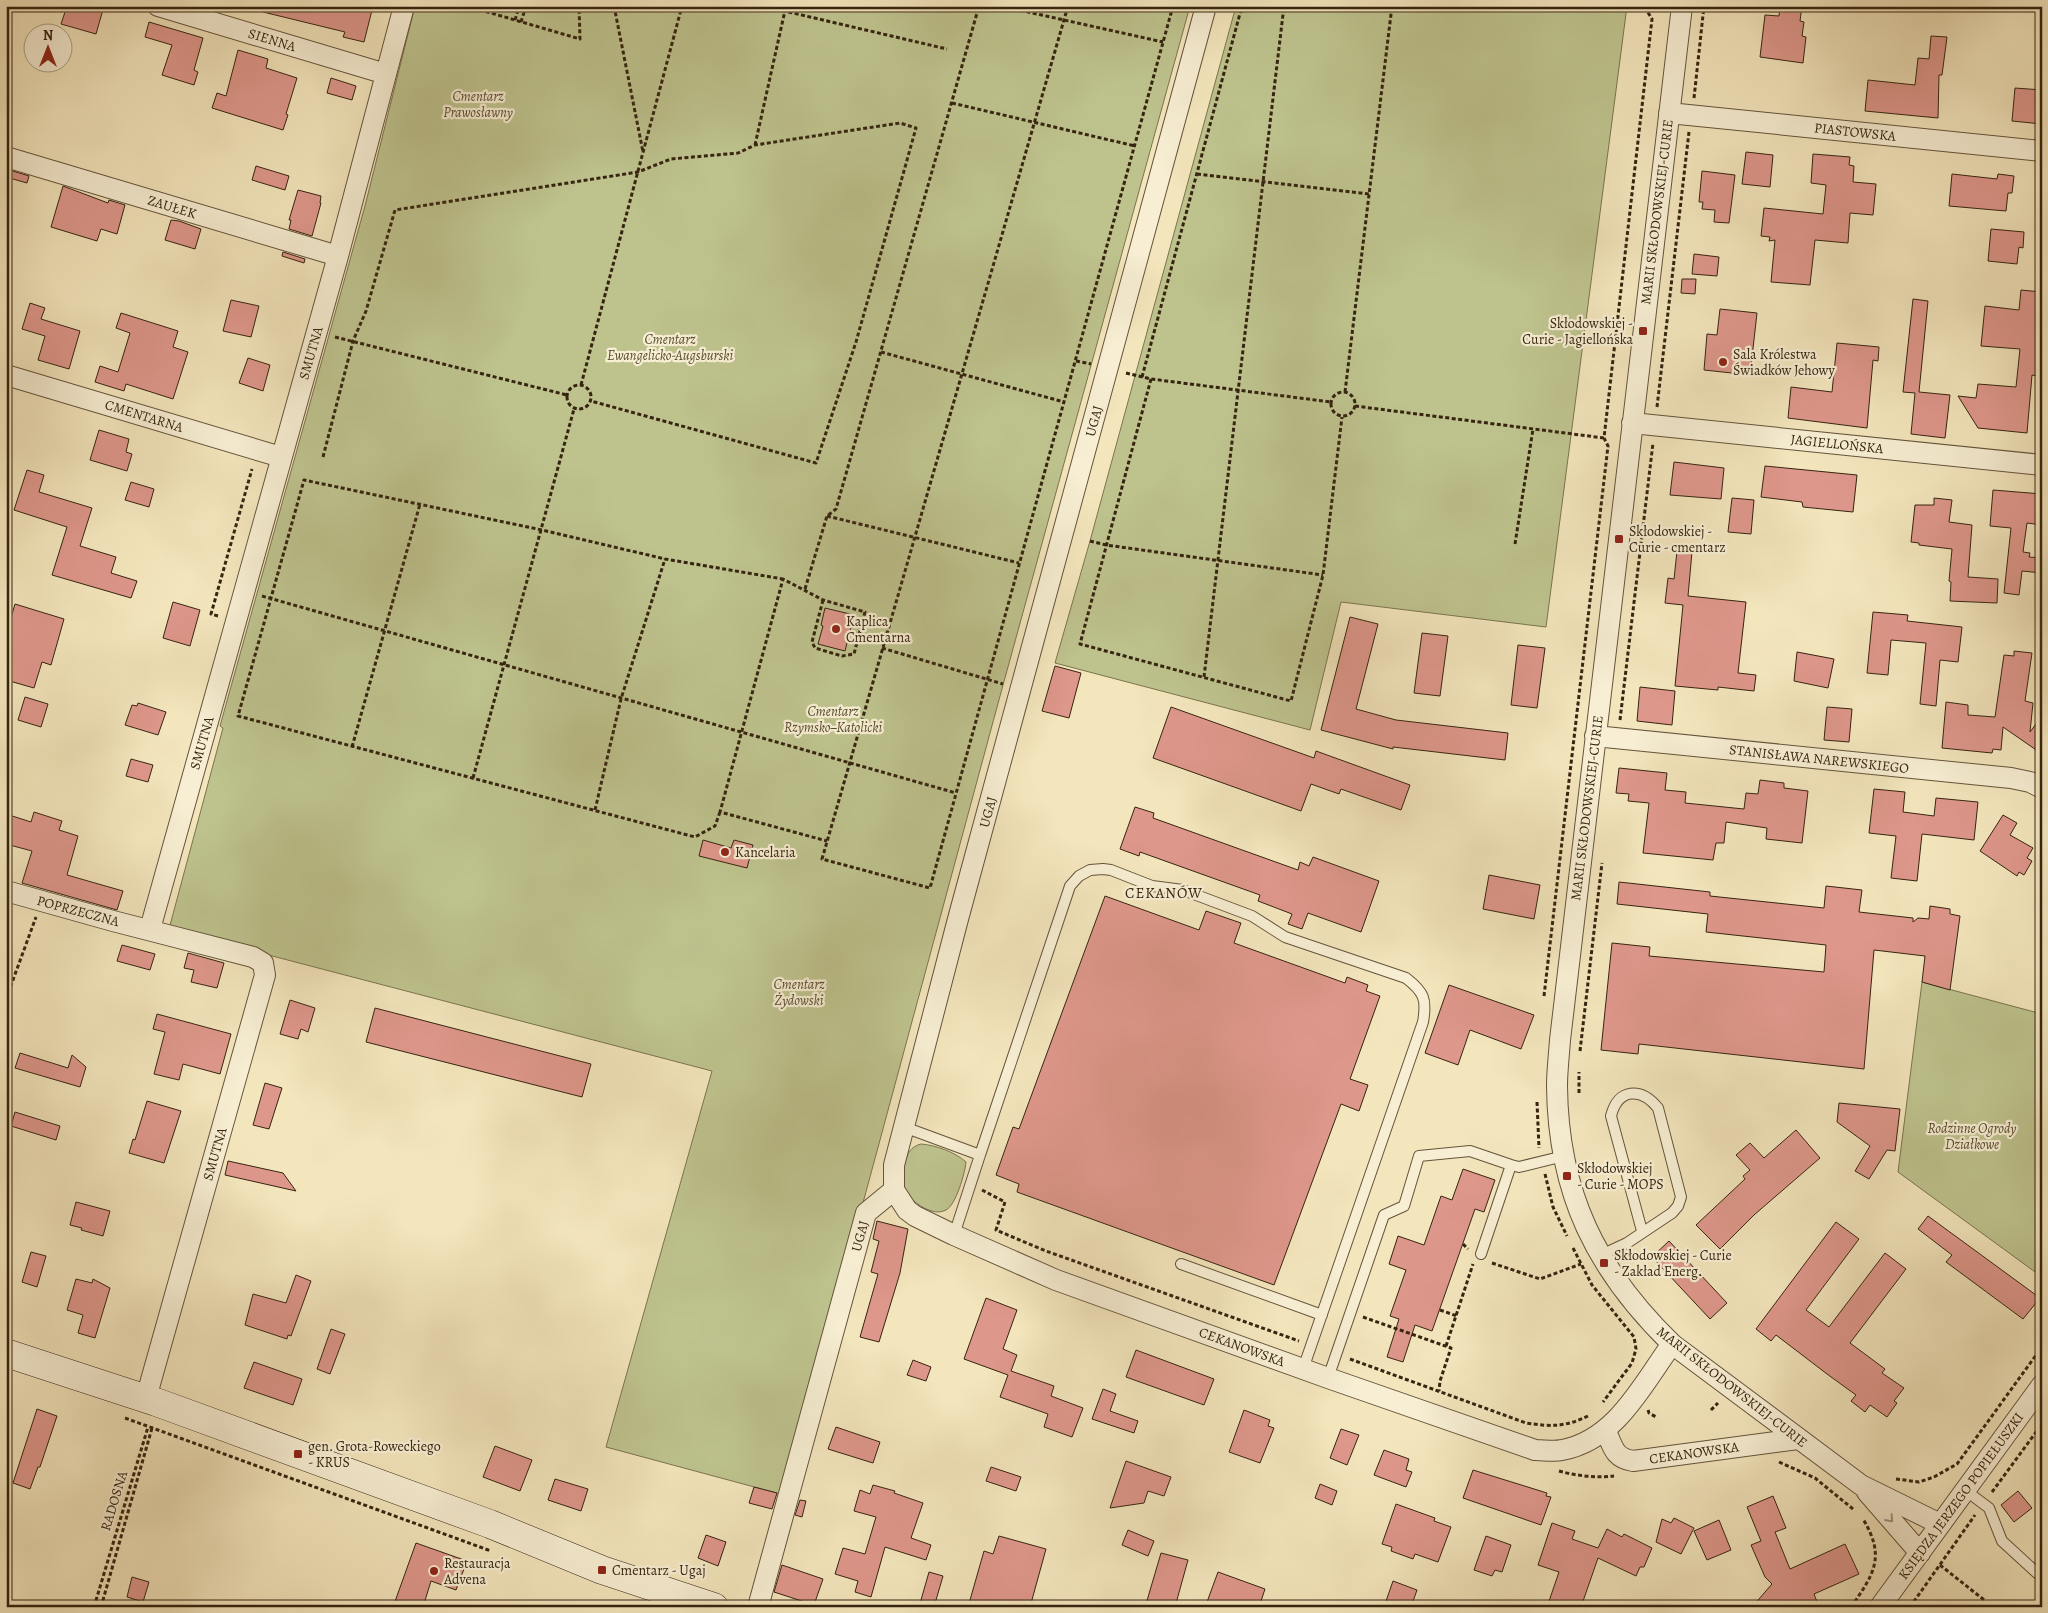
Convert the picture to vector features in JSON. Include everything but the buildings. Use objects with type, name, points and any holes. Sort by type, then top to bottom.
[{"type":"street","name":"SIENNA","points":[[158,6],[386,74]]},
{"type":"street","name":"SMUTNA","points":[[151,1414],[265,975],[263,963],[253,957],[150,929],[338,256],[404,6]]},
{"type":"street","name":"UGAJ","points":[[758,1607],[866,1213],[894,1190],[894,1165],[961,910],[1206,6]]},
{"type":"street","name":"MARII SKŁODOWSKIEJ-CURIE","points":[[1682,6],[1595,736],[1557,1084],[1558,1124],[1567,1176],[1580,1214],[1590,1260],[1617,1282],[1650,1323],[1672,1344],[1861,1485],[1940,1524]]},
{"type":"street","name":"PIASTOWSKA","points":[[1669,113],[2042,151]]},
{"type":"street","name":"ZAUŁEK","points":[[6,157],[338,256]]},
{"type":"street","name":"CMENTARNA","points":[[6,375],[281,458]]},
{"type":"street","name":"JAGIELLOŃSKA","points":[[1632,423],[2042,465]]},
{"type":"street","name":"STANISŁAWA NAREWSKIEGO","points":[[1595,736],[2011,778],[2030,782],[2042,788]]},
{"type":"street","name":"POPRZECZNA","points":[[6,891],[113,921],[150,929]]},
{"type":"street","name":"CEKANOWSKA","points":[[894,1190],[907,1210],[915,1216],[1056,1280],[1535,1450],[1560,1451],[1585,1444],[1606,1431],[1624,1412],[1672,1344]]},
{"type":"street","points":[[6,1353],[151,1414],[490,1524],[602,1570],[714,1607]]},
{"type":"street","name":"KSIĘDZA JERZEGO POPIEŁUSZKI","points":[[1880,1607],[2042,1385]]},
{"type":"street","name":"CEKANOWSKA","points":[[1606,1431],[1616,1454],[1624,1460],[1633,1461],[1798,1439]]},
{"type":"street","name":"MARII SKŁODOWSKIEJ-CURIE","points":[[1861,1485],[1920,1553]]},
{"type":"lane","points":[[954,1235],[1070,886],[1079,876],[1090,870],[1112,870],[1152,886],[1183,890],[1252,916],[1285,937],[1406,978],[1424,996],[1423,1022],[1303,1369]]},
{"type":"lane","points":[[1590,1260],[1626,1243],[1672,1213],[1678,1206],[1681,1197],[1658,1108],[1651,1100],[1633,1093],[1621,1096],[1614,1105],[1611,1116],[1642,1231]]},
{"type":"lane","points":[[904,1127],[980,1155]]},
{"type":"lane","points":[[1328,1378],[1384,1215],[1404,1206],[1419,1156],[1470,1151],[1519,1167],[1564,1156]]},
{"type":"lane","points":[[1480,1257],[1511,1165]]},
{"type":"lane","points":[[1181,1264],[1322,1315]]},
{"type":"lane","points":[[1965,1490],[1989,1508],[2002,1540],[2037,1572]]},
{"type":"path","points":[[468,6],[580,39],[579,6]]},
{"type":"path","points":[[505,6],[518,8],[515,20]]},
{"type":"path","points":[[521,22],[526,6]]},
{"type":"path","points":[[614,6],[643,152]]},
{"type":"path","points":[[581,385],[682,6]]},
{"type":"path","points":[[763,6],[947,49]]},
{"type":"path","points":[[755,145],[786,6]]},
{"type":"path","points":[[805,589],[827,516],[836,509],[980,6]]},
{"type":"path","points":[[1001,6],[1163,42]]},
{"type":"path","points":[[1068,6],[915,538],[883,642],[822,859],[930,888],[1173,6]]},
{"type":"path","points":[[1142,377],[1242,6]]},
{"type":"path","points":[[1204,677],[1284,6]]},
{"type":"path","points":[[1345,392],[1392,6]]},
{"type":"path","points":[[1544,999],[1608,446],[1604,438],[1652,20],[1644,6]]},
{"type":"path","points":[[952,103],[1135,146]]},
{"type":"path","points":[[323,458],[353,341],[366,311],[395,210],[638,172],[671,160],[738,153],[755,145],[900,123],[916,128],[856,342],[816,463],[591,401]]},
{"type":"path","points":[[1656,413],[1690,126]]},
{"type":"path","points":[[1197,174],[1369,194]]},
{"type":"path","points":[[329,335],[567,395]]},
{"type":"path","points":[[881,352],[1064,402]]},
{"type":"path","points":[[1076,360],[1151,379],[1330,402]]},
{"type":"path","points":[[1151,379],[1080,644],[1291,701],[1323,575],[1342,417]]},
{"type":"path","points":[[581,385],[588,389],[591,401],[582,410],[574,409],[568,404],[567,395],[573,386],[581,385]]},
{"type":"path","points":[[1345,392],[1352,396],[1355,406],[1350,415],[1342,417],[1334,413],[1330,402],[1334,395],[1345,392]]},
{"type":"path","points":[[1355,406],[1604,438]]},
{"type":"path","points":[[473,778],[574,409]]},
{"type":"path","points":[[1515,544],[1532,429]]},
{"type":"path","points":[[1619,727],[1654,437]]},
{"type":"path","points":[[224,617],[211,614],[254,469],[244,466]]},
{"type":"path","points":[[783,579],[720,812],[715,826],[695,837],[238,716],[304,480],[542,530],[665,559],[783,579],[823,600],[865,612],[854,654],[842,656],[815,648],[812,642],[823,600]]},
{"type":"path","points":[[352,747],[420,504]]},
{"type":"path","points":[[827,516],[1019,563]]},
{"type":"path","points":[[1090,541],[1106,545],[1323,575]]},
{"type":"path","points":[[595,810],[621,699],[665,559]]},
{"type":"path","points":[[258,595],[956,794]]},
{"type":"path","points":[[850,632],[883,642]]},
{"type":"path","points":[[882,648],[1008,686]]},
{"type":"path","points":[[720,812],[827,841]]},
{"type":"path","points":[[6,999],[42,902]]},
{"type":"path","points":[[1537,1096],[1538,1140],[1553,1207],[1590,1260],[1592,1285],[1634,1337],[1636,1349],[1632,1364],[1602,1403]]},
{"type":"path","points":[[977,1196],[980,1189],[1005,1202],[996,1230],[1046,1251],[1312,1345]]},
{"type":"path","points":[[1463,1244],[1469,1251]]},
{"type":"path","points":[[1043,1260],[1046,1251]]},
{"type":"path","points":[[1446,1346],[1480,1257],[1540,1279],[1590,1260]]},
{"type":"path","points":[[1440,1310],[1457,1316]]},
{"type":"path","points":[[1351,1312],[1451,1348],[1440,1381],[1439,1391]]},
{"type":"path","points":[[1889,1478],[1919,1482],[1934,1477],[1957,1464],[2042,1348]]},
{"type":"path","points":[[1336,1355],[1526,1423],[1548,1427],[1570,1424],[1589,1415],[1596,1409]]},
{"type":"path","points":[[1712,1410],[1718,1404],[1716,1396]]},
{"type":"path","points":[[1646,1404],[1649,1413],[1656,1417]]},
{"type":"path","points":[[101,1607],[151,1414]]},
{"type":"path","points":[[122,1417],[151,1414],[497,1554]]},
{"type":"path","name":"RADOSNA","points":[[94,1607],[151,1414]]},
{"type":"path","points":[[1772,1460],[1814,1478],[1848,1502],[1857,1512]]},
{"type":"path","points":[[1555,1470],[1573,1475],[1603,1478],[1622,1475]]},
{"type":"path","points":[[1851,1607],[1871,1578],[1874,1566],[1874,1550],[1870,1532],[1862,1517]]},
{"type":"path","points":[[1940,1565],[1994,1607]]},
{"type":"green space","points":[[415,6],[1190,6],[1003,685],[784,1495],[606,1447],[712,1071],[169,929],[223,728],[220,726],[365,206]]},
{"type":"green space","points":[[1236,6],[1627,6],[1546,627],[1341,602],[1310,730],[1055,663]]},
{"type":"green space","name":"Rodzinne Ogrody Działkowe","points":[[1922,982],[2042,1014],[2042,1277],[1898,1172]]},
{"type":"green space","points":[[921,1144],[945,1150],[966,1162],[962,1181],[953,1202],[950,1207],[940,1212],[935,1212],[917,1204],[908,1195],[903,1184],[903,1171],[908,1153]]},
{"type":"place","name":"Skłodowskiej - Curie - Jagiellońska","points":[[1643,331]]},
{"type":"place","name":"Sala Królestwa Świadków Jehowy","points":[[1723,362]]},
{"type":"place","name":"Skłodowskiej - Curie - cmentarz","points":[[1619,539]]},
{"type":"place","name":"Kaplica Cmentarna","points":[[836,629]]},
{"type":"place","name":"Kancelaria","points":[[725,852]]},
{"type":"place","name":"Skłodowskiej - Curie - MOPS","points":[[1567,1176]]},
{"type":"place","name":"Skłodowskiej - Curie - Zakład Energ.","points":[[1604,1263]]},
{"type":"place","name":"gen. Grota-Roweckiego - KRUS","points":[[298,1454]]},
{"type":"place","name":"Cmentarz - Ugaj","points":[[602,1570]]},
{"type":"place","name":"Restauracja Advena","points":[[434,1571]]},
{"type":"district","name":"CEKANÓW","points":[[1164,893]]},
{"type":"park label","name":"Cmentarz Prawosławny","points":[[478,104]]},
{"type":"park label","name":"Cmentarz Ewangelicko-Augsburski","points":[[670,348]]},
{"type":"park label","name":"Cmentarz Rzymsko–Katolicki","points":[[833,720]]},
{"type":"park label","name":"Cmentarz Żydowski","points":[[799,992]]}]
